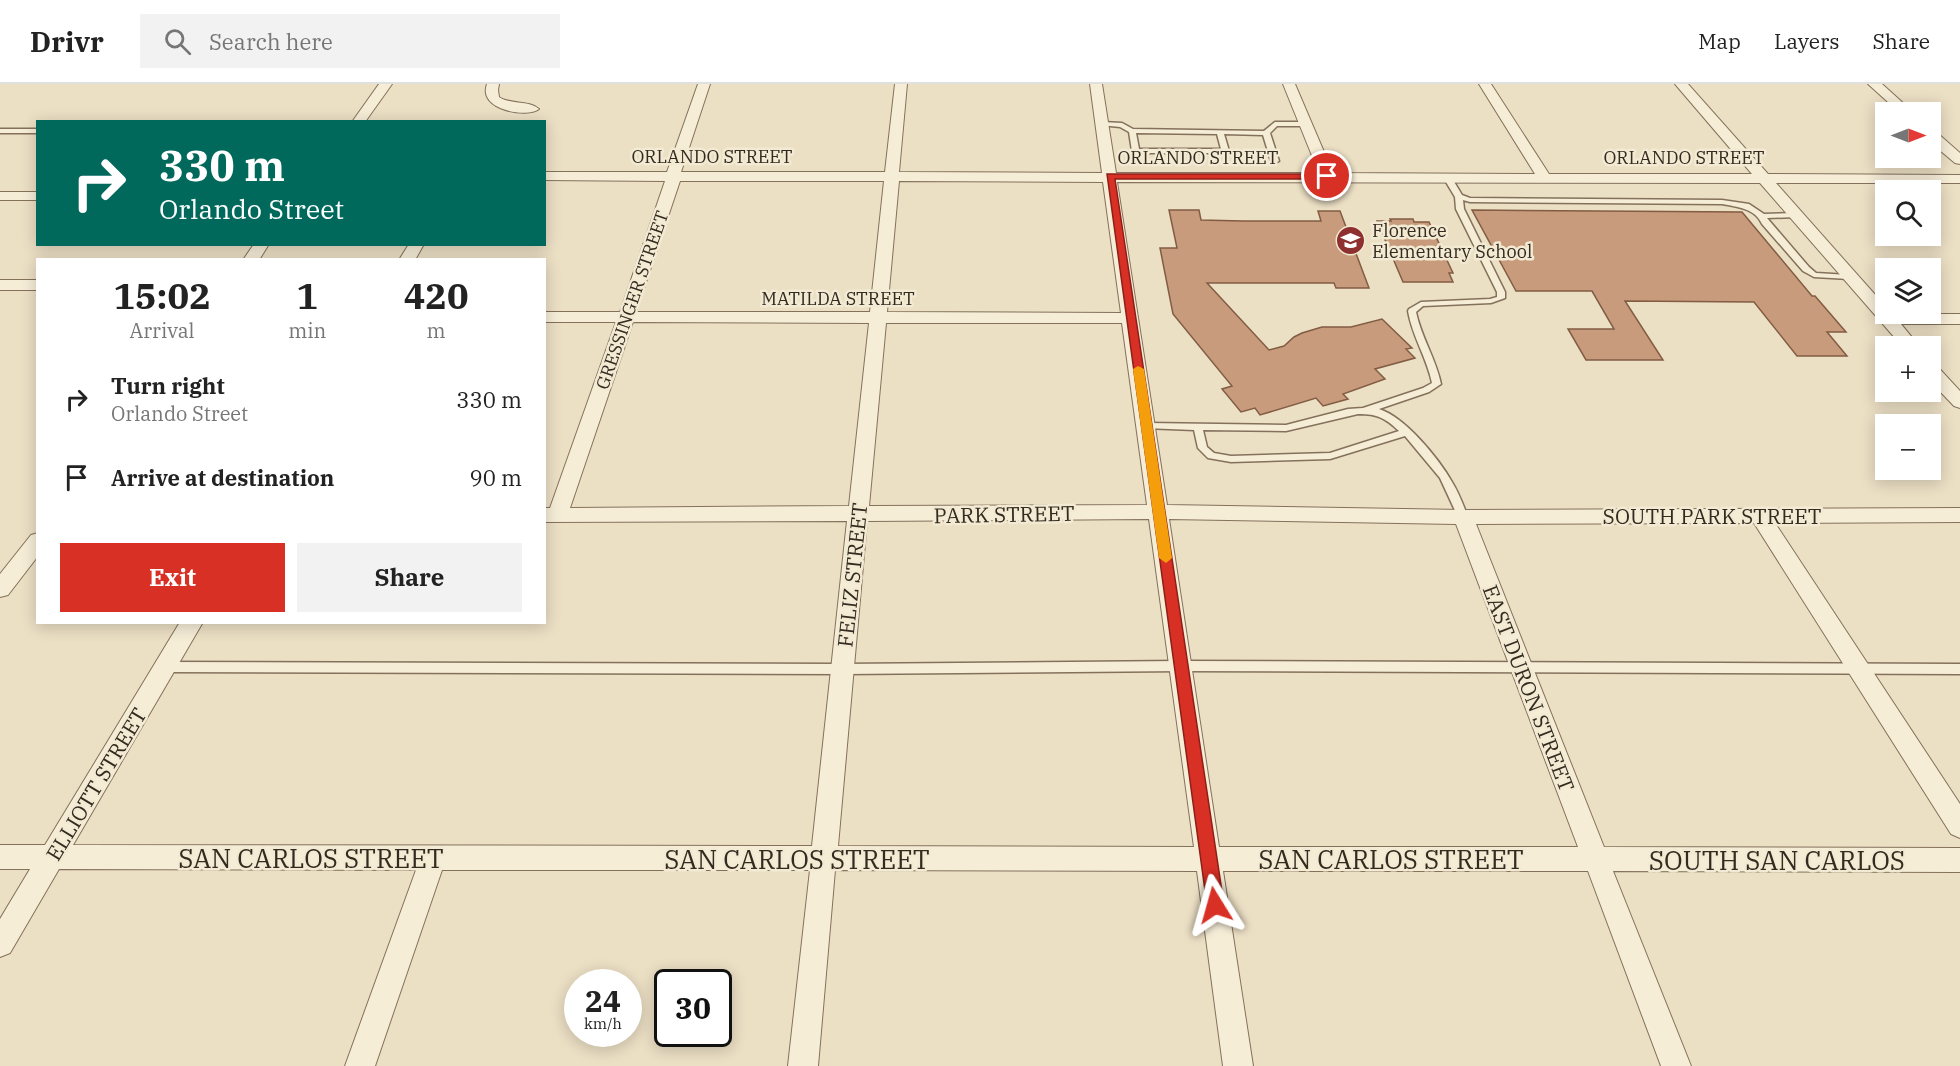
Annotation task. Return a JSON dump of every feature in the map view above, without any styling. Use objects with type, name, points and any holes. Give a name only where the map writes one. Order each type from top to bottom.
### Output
[{"type":"street","points":[[359,120],[386,84]]},
{"type":"street","points":[[492,84],[493,99],[502,105],[532,109]]},
{"type":"street","name":"GRESSINGER STREET","points":[[551,516],[626,317],[671,189],[673,176],[704,84]]},
{"type":"street","name":"FELIZ STREET","points":[[803,1066],[901,84]]},
{"type":"street","points":[[1096,84],[1238,1066]]},
{"type":"street","points":[[1289,84],[1327,176]]},
{"type":"street","points":[[1485,84],[1544,177]]},
{"type":"street","points":[[1680,84],[1875,306]]},
{"type":"street","points":[[1874,84],[1895,102]]},
{"type":"street","points":[[1941,144],[1960,160]]},
{"type":"street","name":"ORLANDO STREET","points":[[546,176],[1960,178]]},
{"type":"street","points":[[0,196],[36,196]]},
{"type":"street","points":[[0,285],[36,285]]},
{"type":"street","name":"MATILDA STREET","points":[[546,317],[1131,318]]},
{"type":"street","points":[[1941,319],[1960,319]]},
{"type":"street","points":[[1891,324],[1902,336]]},
{"type":"street","points":[[1941,381],[1960,402]]},
{"type":"street","name":"PARK STREET","points":[[551,516],[1159,512],[1463,517]]},
{"type":"street","name":"SOUTH PARK STREET","points":[[1463,517],[1960,515]]},
{"type":"street","points":[[1760,516],[1960,826]]},
{"type":"street","name":"EAST DURON STREET","points":[[1463,517],[1676,1066]]},
{"type":"street","points":[[0,589],[36,543]]},
{"type":"street","name":"ELLIOTT STREET","points":[[0,944],[191,624]]},
{"type":"street","name":"SAN CARLOS STREET","points":[[0,857],[1595,859]]},
{"type":"street","points":[[360,1066],[433,859]]},
{"type":"street","name":"SOUTH SAN CARLOS","points":[[1595,859],[1960,860]]},
{"type":"lane","points":[[1102,124],[1122,125],[1132,131],[1266,133],[1275,124],[1306,124]]},
{"type":"lane","points":[[0,131],[36,131]]},
{"type":"lane","points":[[1132,131],[1136,151],[1224,151],[1220,132]]},
{"type":"lane","points":[[1266,133],[1275,161]]},
{"type":"lane","points":[[1146,426],[1305,427],[1351,412],[1366,410],[1426,390],[1437,384],[1436,372],[1413,324],[1412,311],[1421,304],[1427,303],[1485,302],[1501,298],[1501,292],[1460,209],[1459,197],[1447,177]]},
{"type":"lane","points":[[1459,197],[1470,200],[1722,202],[1746,206],[1763,216],[1794,215]]},
{"type":"lane","points":[[1763,216],[1765,222],[1806,270],[1814,275],[1826,277],[1849,277]]},
{"type":"lane","points":[[1366,410],[1382,413],[1393,420],[1436,465],[1447,482],[1463,517]]},
{"type":"lane","points":[[1198,427],[1203,448],[1211,456],[1231,459],[1330,456],[1405,433]]},
{"type":"lane","points":[[166,668],[843,669],[1181,666],[1960,669]]},
{"type":"building","points":[[1169,210],[1199,210],[1201,220],[1243,221],[1321,221],[1318,211],[1340,211],[1369,288],[1336,288],[1334,283],[1207,283],[1269,350],[1284,346],[1302,333],[1322,327],[1351,327],[1382,319],[1412,348],[1406,349],[1415,358],[1375,369],[1385,379],[1343,394],[1348,399],[1323,406],[1316,398],[1260,415],[1255,408],[1241,412],[1222,389],[1232,386],[1173,314],[1160,248],[1177,248]]},
{"type":"building","points":[[1472,210],[1742,212],[1812,296],[1815,296],[1846,332],[1827,332],[1847,356],[1797,356],[1754,302],[1625,301],[1663,360],[1586,360],[1568,329],[1614,329],[1592,291],[1516,291]]},
{"type":"building","points":[[1390,219],[1429,222],[1453,273],[1449,273],[1453,282],[1403,282],[1377,221],[1391,221]]},
{"type":"slow traffic","points":[[1138,369],[1166,558]]},
{"type":"place","name":"Florence Elementary School","points":[[1351,240]]},
{"type":"route","points":[[1215,905],[1110,176],[1327,176]]}]
